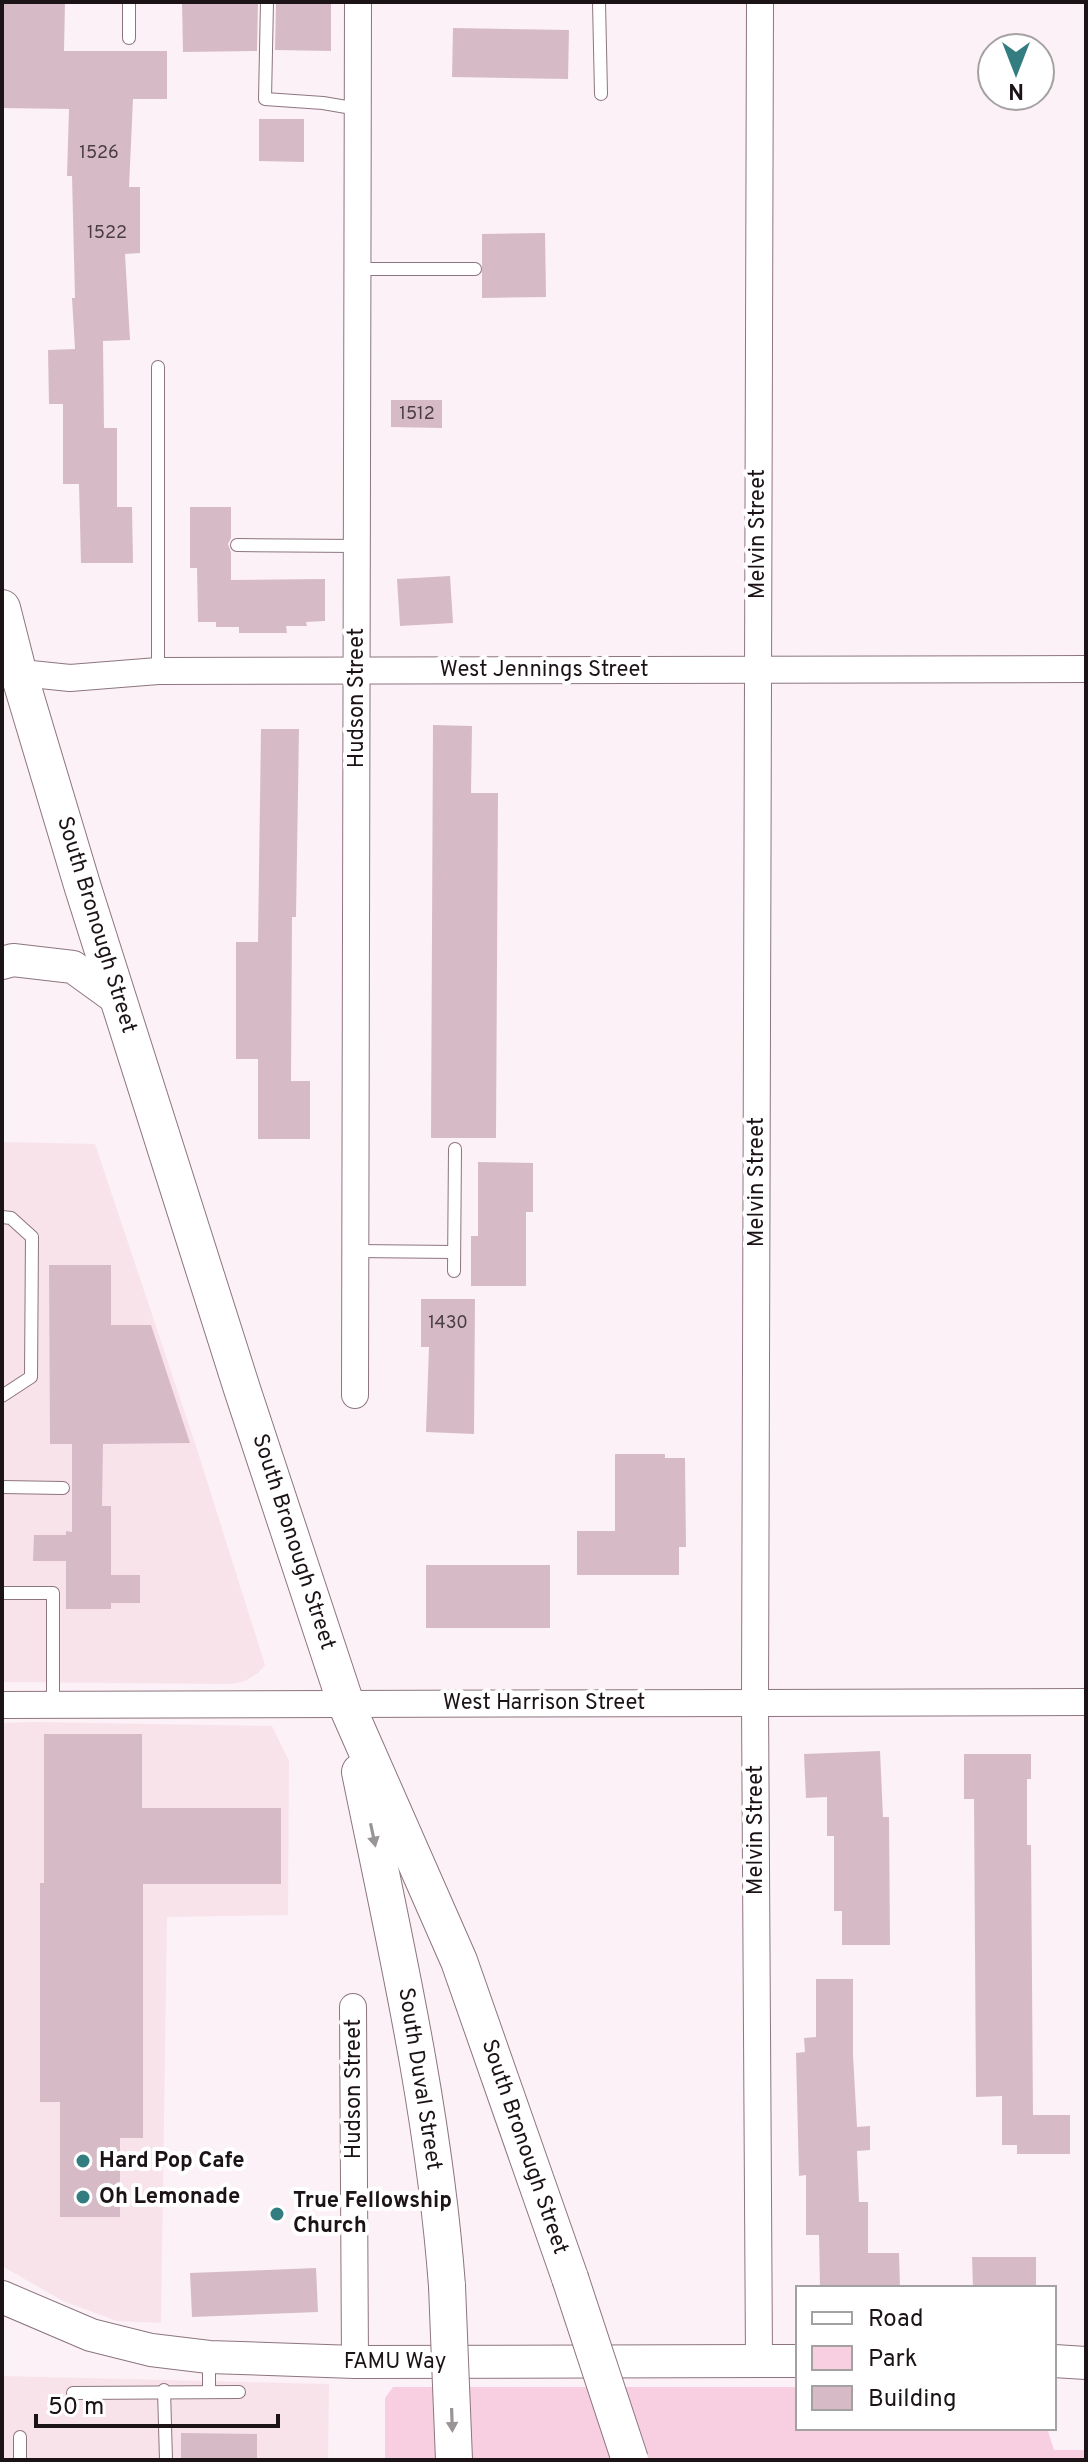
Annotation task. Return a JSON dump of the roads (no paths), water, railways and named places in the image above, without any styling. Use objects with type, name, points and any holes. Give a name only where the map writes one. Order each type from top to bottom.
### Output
[{"type":"main road","name":"South Bronough Street","points":[[2,608],[7,676],[120,1001],[346,1704],[459,1961],[630,2460]]},
{"type":"main road","name":"South Duval Street","points":[[346,1704],[416,2041],[447,2286],[454,2460]]},
{"type":"street","name":"Hudson Street","points":[[355,1395],[358,2]]},
{"type":"street","name":"Melvin Street","points":[[759,2361],[755,1703],[760,2]]},
{"type":"street","name":"West Jennings Street","points":[[7,676],[70,678],[158,671],[1086,669]]},
{"type":"street","points":[[2,963],[13,960],[73,967],[120,1001]]},
{"type":"street","name":"West Harrison Street","points":[[2,1705],[1086,1702]]},
{"type":"street","name":"Hudson Street","points":[[353,2007],[355,2362]]},
{"type":"street","name":"FAMU Way","points":[[2,2297],[91,2335],[151,2350],[209,2357],[355,2362],[796,2361]]},
{"type":"street","points":[[1056,2361],[1086,2363]]},
{"type":"lane","points":[[129,2],[129,38]]},
{"type":"lane","points":[[267,2],[265,99],[358,109]]},
{"type":"lane","points":[[599,2],[601,94]]},
{"type":"lane","points":[[358,269],[475,269]]},
{"type":"lane","points":[[158,367],[158,671]]},
{"type":"lane","points":[[237,545],[357,546]]},
{"type":"lane","points":[[454,1271],[455,1149]]},
{"type":"lane","points":[[2,1217],[11,1218],[32,1237],[31,1377],[2,1396]]},
{"type":"lane","points":[[356,1251],[454,1252]]},
{"type":"lane","points":[[2,1487],[63,1488]]},
{"type":"lane","points":[[2,1593],[53,1593],[53,1705]]},
{"type":"lane","points":[[209,2357],[209,2391]]},
{"type":"lane","points":[[164,2390],[166,2460]]},
{"type":"lane","points":[[73,2393],[164,2390],[239,2392]]},
{"type":"lane","points":[[20,2437],[20,2460]]},
{"type":"place","name":"Hard Pop Cafe","points":[[83,2161]]},
{"type":"place","name":"Oh Lemonade","points":[[83,2197]]},
{"type":"place","name":"True Fellowship Church","points":[[277,2214]]}]
